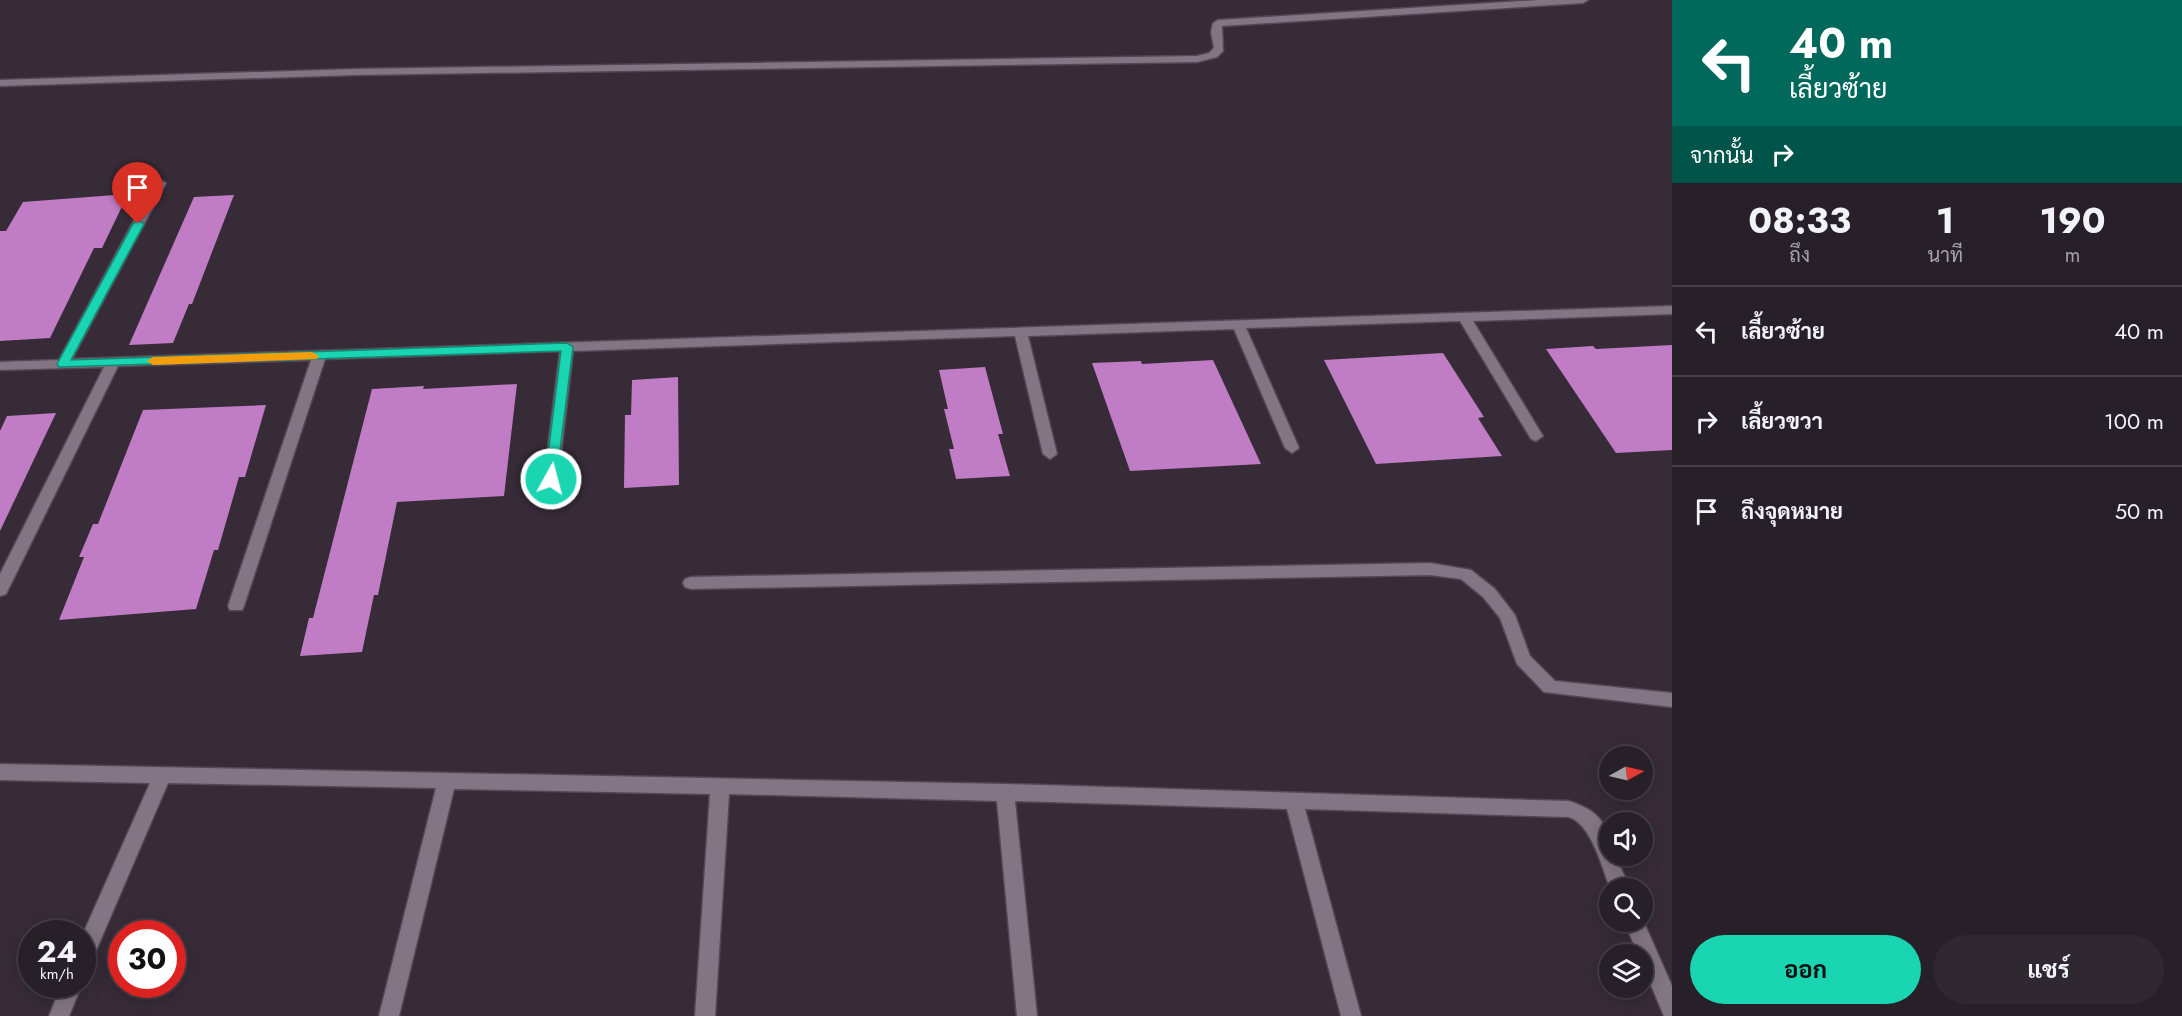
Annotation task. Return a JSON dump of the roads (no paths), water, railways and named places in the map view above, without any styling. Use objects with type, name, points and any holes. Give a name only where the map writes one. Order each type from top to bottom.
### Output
[{"type":"street","points":[[0,82],[356,72],[1197,59],[1214,55],[1219,49],[1216,32],[1218,23],[1583,0]]},
{"type":"street","points":[[63,364],[160,183]]},
{"type":"street","points":[[0,366],[1672,310]]},
{"type":"street","points":[[1464,317],[1536,436]]},
{"type":"street","points":[[1238,324],[1292,448]]},
{"type":"street","points":[[1021,332],[1050,454]]},
{"type":"street","points":[[551,479],[567,347]]},
{"type":"street","points":[[236,606],[319,356]]},
{"type":"street","points":[[0,590],[113,362]]},
{"type":"street","points":[[691,583],[1430,569],[1465,574],[1489,593],[1507,615],[1523,659],[1550,687],[1672,700]]},
{"type":"street","points":[[0,772],[1005,792],[1569,809],[1582,813],[1592,822],[1616,878]]},
{"type":"street","points":[[96,928],[162,775]]},
{"type":"street","points":[[389,1016],[447,780]]},
{"type":"street","points":[[705,1016],[720,786]]},
{"type":"street","points":[[1005,792],[1027,1016]]},
{"type":"street","points":[[1294,801],[1351,1016]]},
{"type":"street","points":[[1639,932],[1672,1010]]},
{"type":"street","points":[[59,1016],[66,998]]}]
